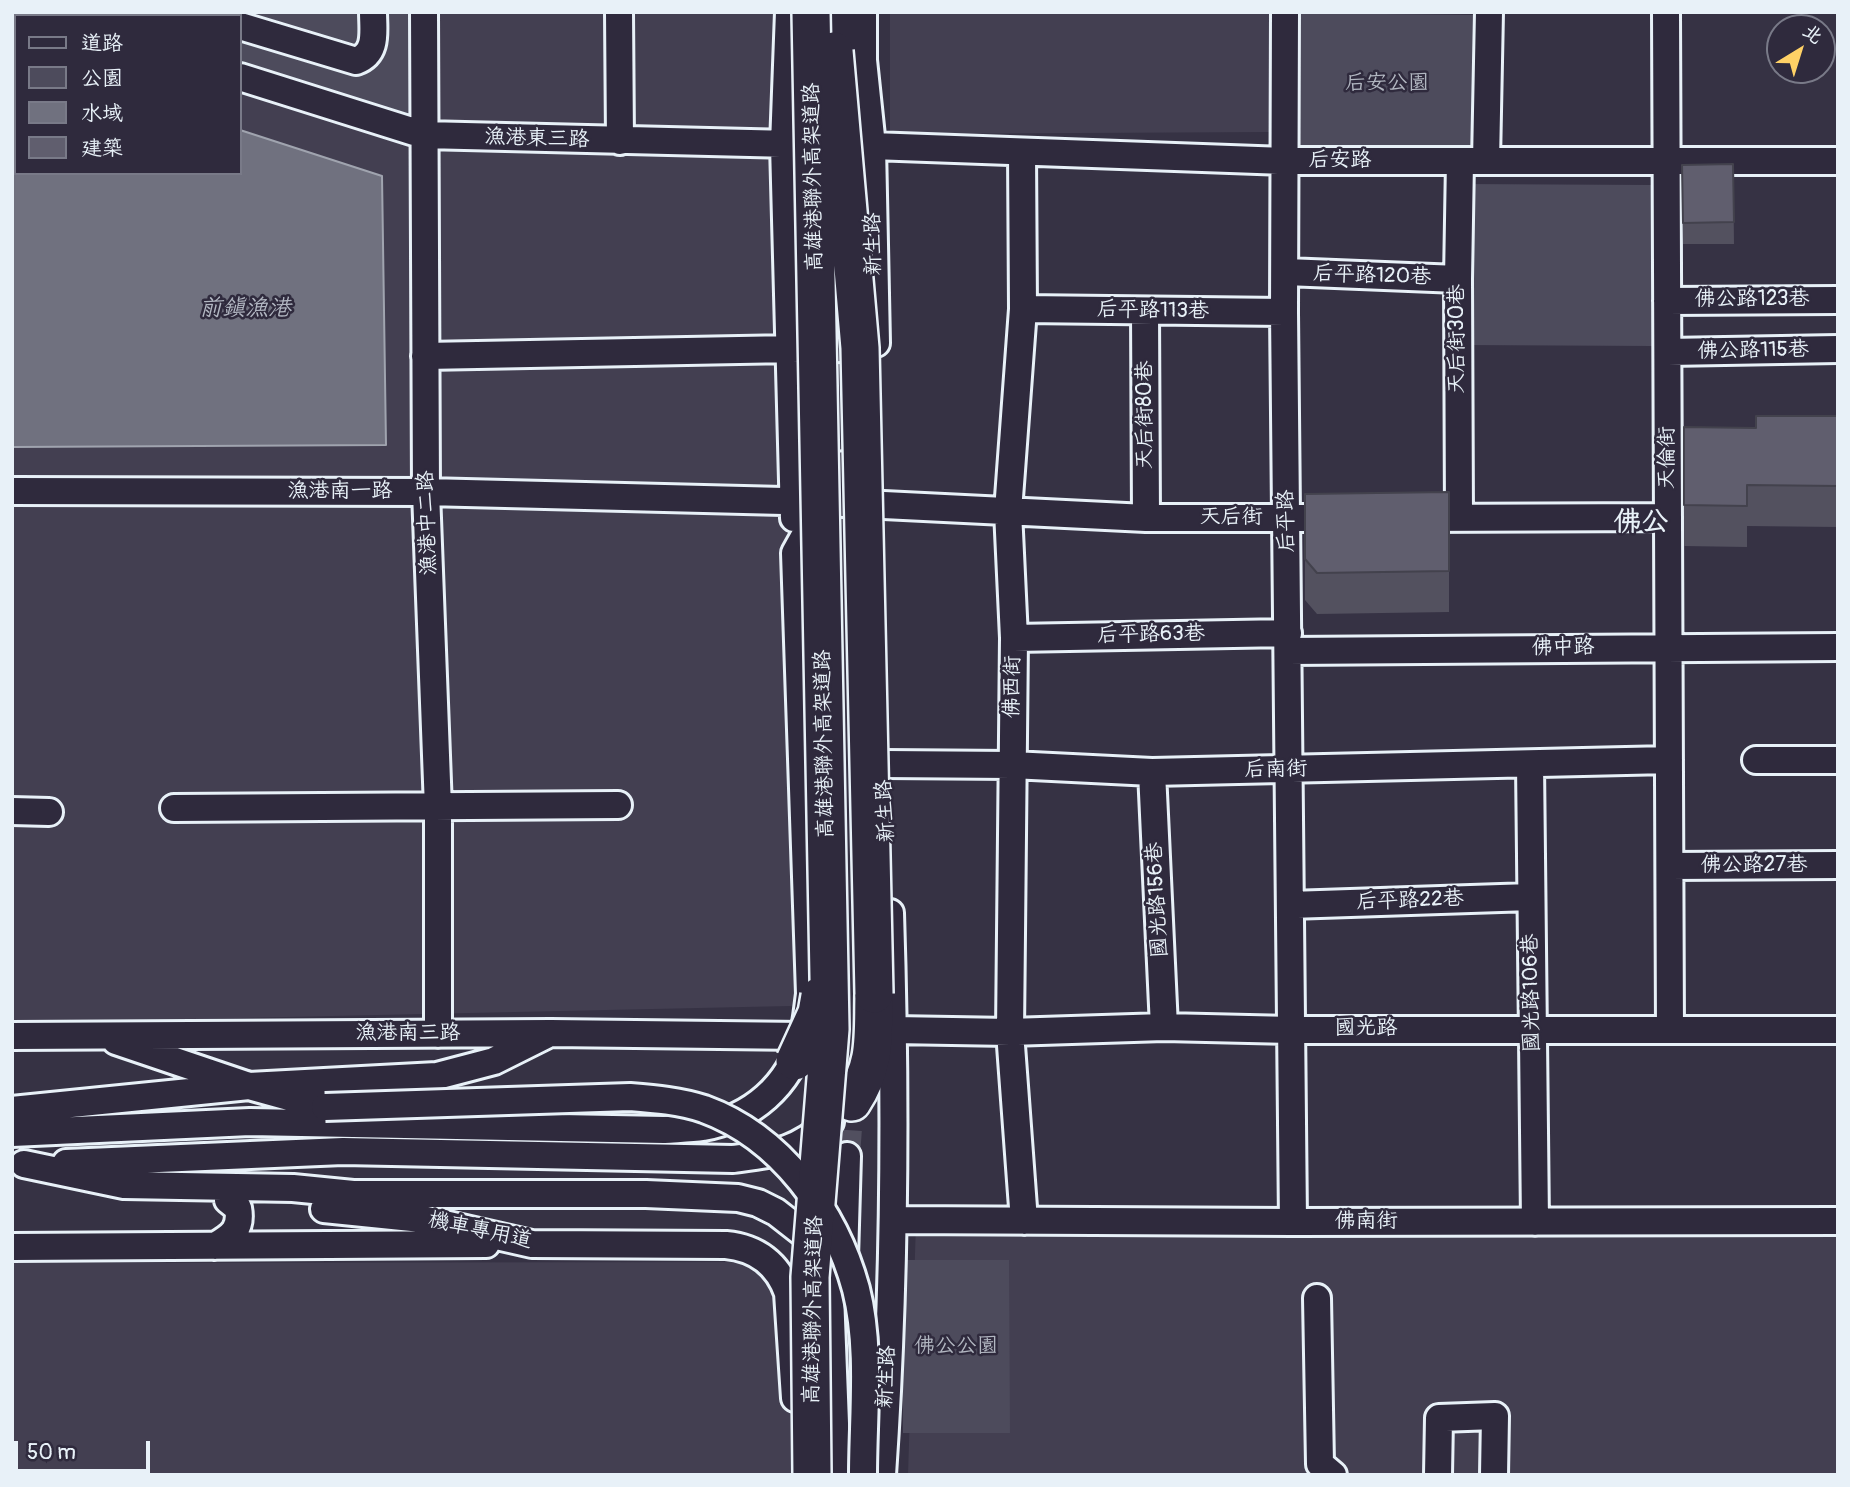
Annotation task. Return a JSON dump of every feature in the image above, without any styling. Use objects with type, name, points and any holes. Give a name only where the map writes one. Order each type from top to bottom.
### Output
[{"type":"highway","points":[[799,1048],[817,1013],[820,995],[798,143],[805,12]]},
{"type":"highway","name":"高雄港聯外高架道路","points":[[811,12],[830,1029],[810,1277],[812,1475]]},
{"type":"highway","name":"高雄港聯外高架道路","points":[[825,12],[842,1029],[825,1278],[826,1475]]},
{"type":"highway","points":[[831,12],[860,348],[866,1008],[871,1064],[867,1077],[852,1102]]},
{"type":"street","points":[[263,12],[265,25],[277,37]]},
{"type":"street","points":[[242,27],[344,60],[356,61],[369,54],[372,47],[373,12]]},
{"type":"street","name":"漁港中二路","points":[[424,12],[426,492],[438,808],[438,1034]]},
{"type":"street","points":[[619,12],[620,141]]},
{"type":"street","points":[[12,1133],[250,1122],[664,1130],[704,1127],[743,1115],[764,1101],[781,1084],[799,1048],[810,994],[784,145],[789,12]]},
{"type":"street","name":"新生路","points":[[839,12],[844,465],[851,504],[866,1008]]},
{"type":"street","name":"新生路","points":[[863,12],[863,60],[872,146]]},
{"type":"street","name":"新生路","points":[[872,12],[872,146],[884,764],[894,1030],[895,1220],[883,1475]]},
{"type":"street","name":"后平路","points":[[1285,12],[1284,312],[1293,1222]]},
{"type":"street","points":[[1486,161],[1489,12]]},
{"type":"street","name":"天倫街","points":[[1666,12],[1670,1030]]},
{"type":"street","name":"漁港東三路","points":[[242,78],[424,135],[842,146]]},
{"type":"street","name":"后安路","points":[[842,146],[1285,161],[1838,161]]},
{"type":"street","name":"佛西街","points":[[1021,152],[1023,309],[1008,510],[1014,638],[1010,1032],[1024,1221]]},
{"type":"street","name":"天后街30巷","points":[[1459,517],[1460,161]]},
{"type":"street","name":"后平路120巷","points":[[1286,272],[1458,279]]},
{"type":"street","name":"佛公路123巷","points":[[1667,301],[1838,300]]},
{"type":"street","name":"后平路113巷","points":[[1023,309],[1284,312]]},
{"type":"street","name":"天后街80巷","points":[[1145,311],[1146,518]]},
{"type":"street","points":[[425,356],[844,348]]},
{"type":"street","name":"佛公路115巷","points":[[1668,352],[1838,349]]},
{"type":"street","points":[[1668,442],[1694,442]]},
{"type":"street","name":"新生路","points":[[795,553],[844,465]]},
{"type":"street","name":"漁港南一路","points":[[12,491],[426,492],[794,502]]},
{"type":"street","name":"天后街","points":[[794,502],[1146,518],[1366,518]]},
{"type":"street","points":[[1393,518],[1668,517]]},
{"type":"street","name":"后平路63巷","points":[[1014,638],[1288,642]]},
{"type":"street","name":"佛中路","points":[[1288,642],[1838,647]]},
{"type":"street","name":"后南街","points":[[884,764],[1012,765],[1152,772],[1669,760]]},
{"type":"street","points":[[1756,760],[1838,760]]},
{"type":"street","name":"國光路106巷","points":[[1530,764],[1535,1222]]},
{"type":"street","name":"國光路156巷","points":[[1152,772],[1164,1027]]},
{"type":"street","points":[[174,808],[618,806]]},
{"type":"street","points":[[12,811],[49,812]]},
{"type":"street","name":"佛公路27巷","points":[[1670,866],[1838,865]]},
{"type":"street","name":"后平路22巷","points":[[1290,905],[1531,897]]},
{"type":"street","name":"國光路","points":[[894,1030],[1010,1032],[1164,1027],[1291,1030],[1838,1030]]},
{"type":"street","points":[[16,1168],[343,1151],[733,1159],[781,1153],[812,1137],[852,1102],[883,1056],[894,1030]]},
{"type":"street","points":[[12,1110],[249,1086],[437,1076],[494,1061],[551,1033]]},
{"type":"street","name":"漁港南三路","points":[[12,1036],[551,1033],[799,1048]]},
{"type":"street","points":[[96,1034],[249,1086],[325,1107]]},
{"type":"street","points":[[250,1122],[325,1107],[630,1097],[670,1100],[704,1110],[750,1134],[770,1147],[790,1167],[813,1197],[834,1231],[856,1289],[862,1328],[864,1373],[863,1475]]},
{"type":"street","points":[[838,1475],[847,1156]]},
{"type":"street","points":[[16,1168],[124,1185],[293,1188],[353,1194],[646,1194],[738,1198],[758,1203],[793,1223],[808,1237],[821,1255],[827,1274],[838,1475]]},
{"type":"street","name":"機車專用道","points":[[16,1168],[228,1200],[422,1219],[532,1244],[726,1245],[747,1249],[765,1258],[778,1272],[788,1293],[800,1475]]},
{"type":"street","points":[[215,1246],[231,1237],[237,1230],[240,1219],[238,1208],[228,1200]]},
{"type":"street","name":"佛南街","points":[[895,1220],[1838,1221]]},
{"type":"street","points":[[12,1247],[532,1244]]},
{"type":"street","points":[[1317,1298],[1320,1464],[1333,1475]]},
{"type":"street","points":[[1438,1475],[1440,1418],[1495,1416],[1494,1475]]},
{"type":"shaded area","points":[[12,12],[817,12],[836,1005],[12,1023],[12,447],[385,445],[382,177],[242,131],[242,14],[14,14],[12,56]]},
{"type":"shaded area","points":[[890,12],[1270,12],[1272,132],[890,134]]},
{"type":"shaded area","points":[[916,1222],[1838,1227],[1838,1475],[908,1475]]},
{"type":"shaded area","points":[[794,1262],[799,1475],[12,1475],[12,1263]]},
{"type":"green space","points":[[424,12],[424,135],[242,78],[242,14],[46,14]]},
{"type":"green space","name":"后安公園","points":[[1301,13],[1473,15],[1472,155],[1300,152]]},
{"type":"green space","points":[[1462,184],[1652,185],[1653,346],[1462,345]]},
{"type":"green space","name":"佛公公園","points":[[903,1260],[1009,1260],[1010,1433],[903,1433]]},
{"type":"water","name":"前鎮漁港","points":[[12,56],[14,175],[242,175],[242,131],[382,176],[386,445],[12,447]]},
{"type":"building","points":[[1733,164],[1734,222],[1683,223],[1682,165]]},
{"type":"building","points":[[1756,416],[1838,416],[1838,486],[1747,485],[1747,506],[1684,505],[1684,427],[1756,428]]},
{"type":"building","points":[[1449,492],[1449,571],[1317,573],[1305,559],[1305,494]]},
{"type":"tunnel","points":[[847,1156],[852,1086]]},
{"type":"district","name":"佛公","points":[[1641,523]]}]
